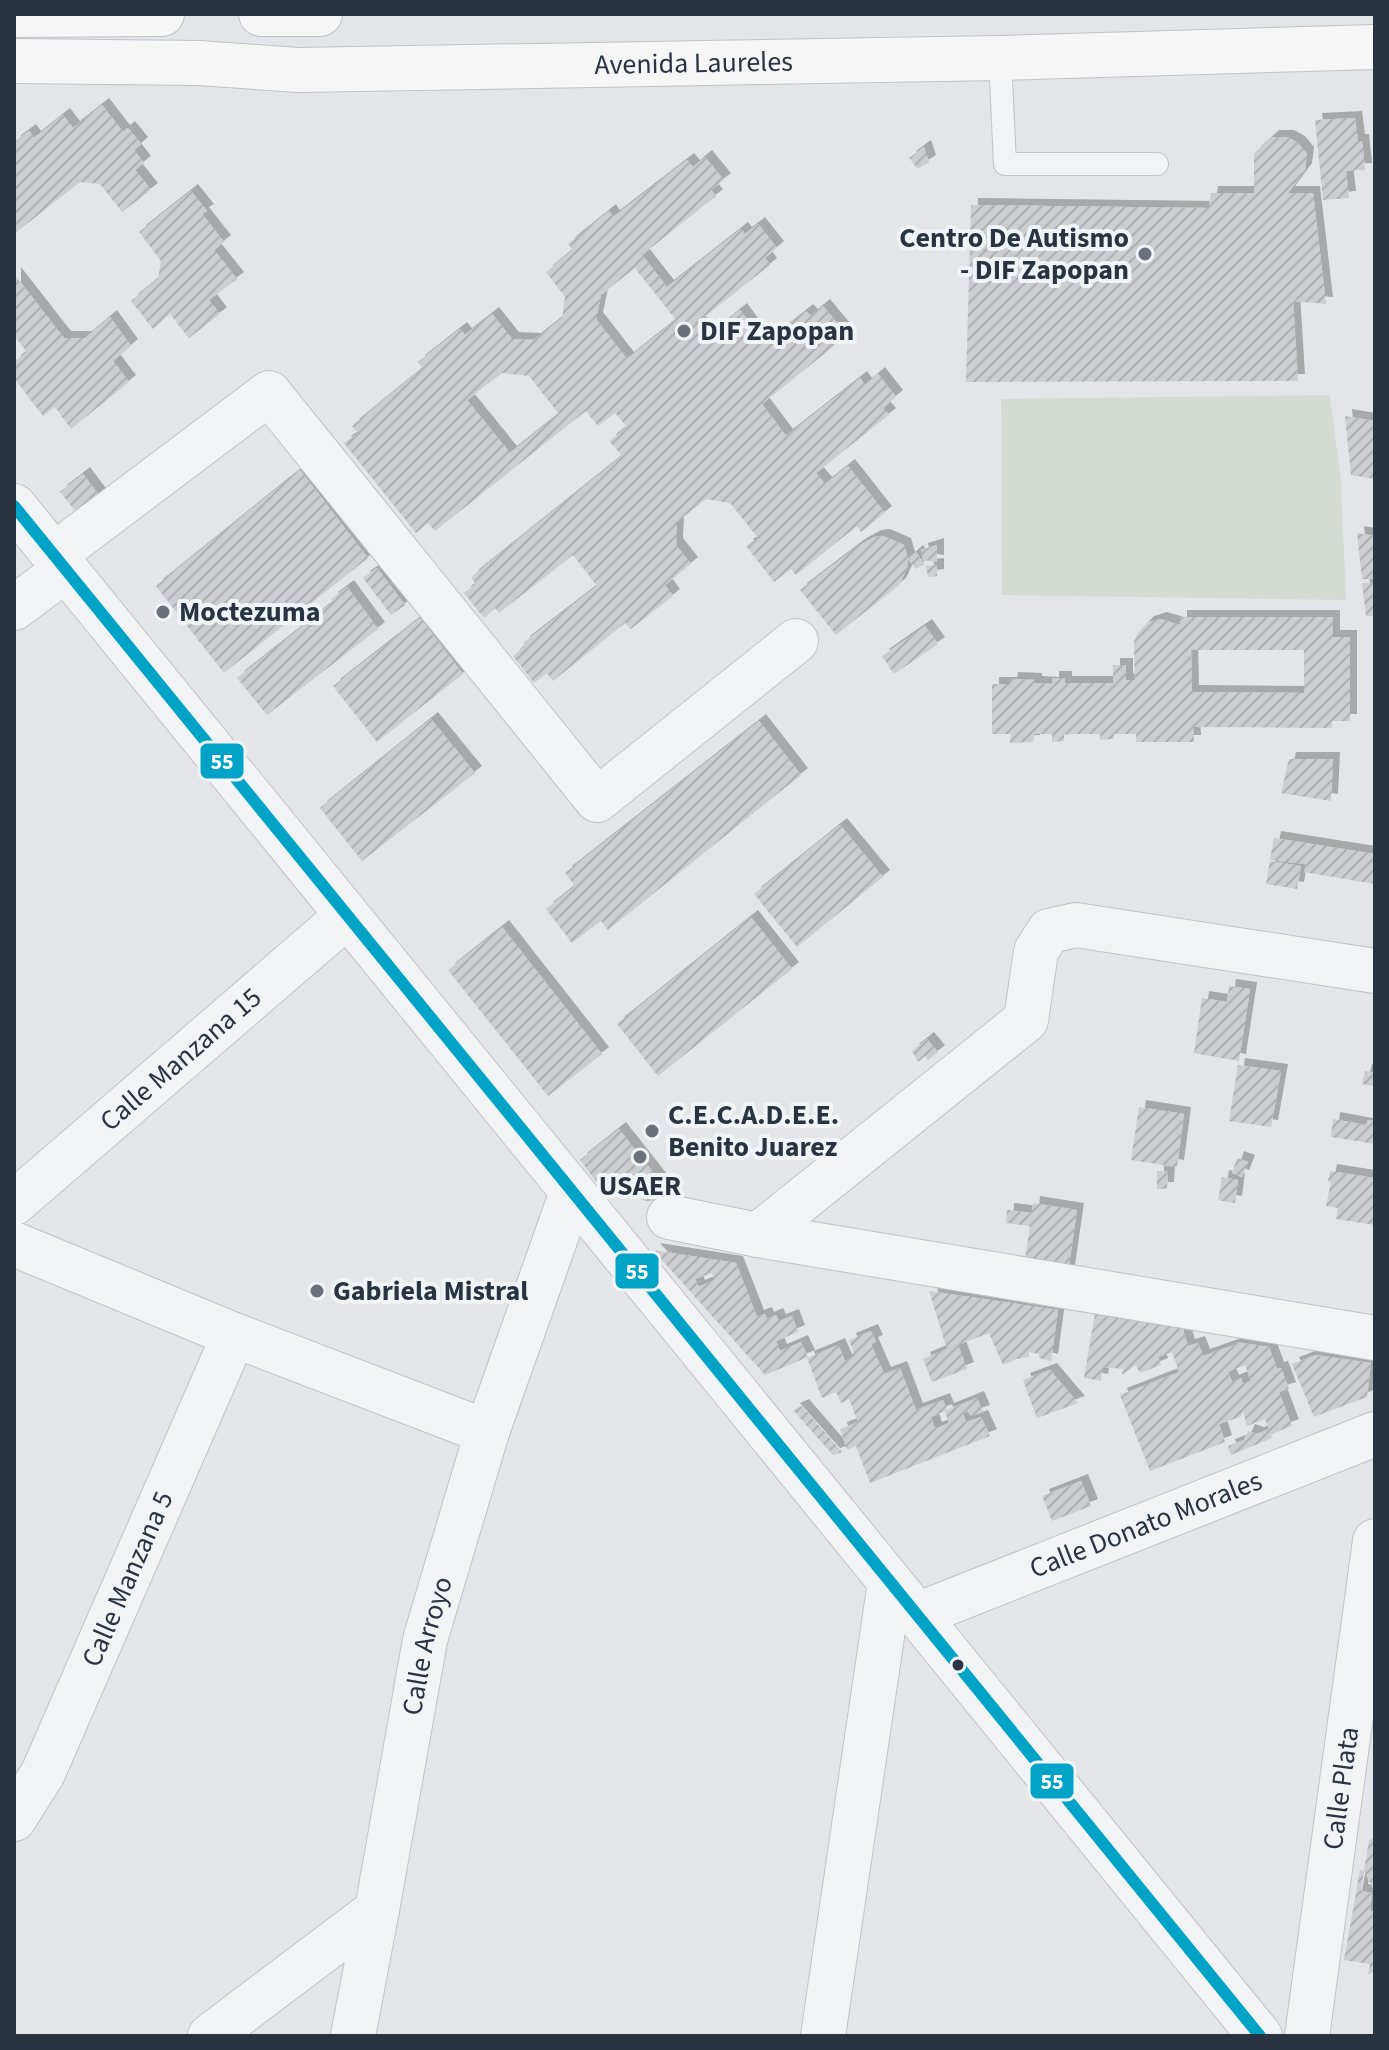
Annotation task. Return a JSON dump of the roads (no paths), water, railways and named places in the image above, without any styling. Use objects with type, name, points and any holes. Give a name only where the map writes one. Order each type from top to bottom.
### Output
[{"type":"main road","points":[[14,15],[162,14]]},
{"type":"main road","points":[[261,14],[320,14]]},
{"type":"main road","name":"Avenida Laureles","points":[[14,61],[199,63],[298,70],[1000,58],[1375,47]]},
{"type":"street","points":[[14,608],[60,562],[269,393],[597,800],[796,641]]},
{"type":"street","points":[[14,506],[1260,2036]]},
{"type":"street","name":"Calle Manzana 15","points":[[14,1203],[347,916]]},
{"type":"street","points":[[758,1235],[1026,1020],[1036,951],[1049,931],[1076,925],[1375,971]]},
{"type":"street","name":"Calle Arroyo","points":[[353,2036],[425,1640],[487,1432],[572,1192]]},
{"type":"street","points":[[669,1217],[758,1235],[1375,1338]]},
{"type":"street","points":[[14,1244],[234,1335],[487,1432]]},
{"type":"street","name":"Calle Manzana 5","points":[[14,1819],[43,1773],[234,1335]]},
{"type":"street","name":"Calle Donato Morales","points":[[904,1599],[1375,1434]]},
{"type":"street","name":"Calle Plata","points":[[1307,2036],[1374,1563]]},
{"type":"street","points":[[823,2036],[904,1599]]},
{"type":"street","points":[[210,2036],[377,1910]]},
{"type":"lane","points":[[1000,58],[1005,164],[1157,164]]},
{"type":"place","name":"Centro De Autismo - DIF Zapopan","points":[[1145,254]]},
{"type":"place","name":"DIF Zapopan","points":[[684,331]]},
{"type":"place","name":"Moctezuma","points":[[163,612]]},
{"type":"place","name":"C.E.C.A.D.E.E. Benito Juarez","points":[[652,1131]]},
{"type":"place","name":"USAER","points":[[640,1157]]},
{"type":"place","name":"Gabriela Mistral","points":[[317,1291]]}]
